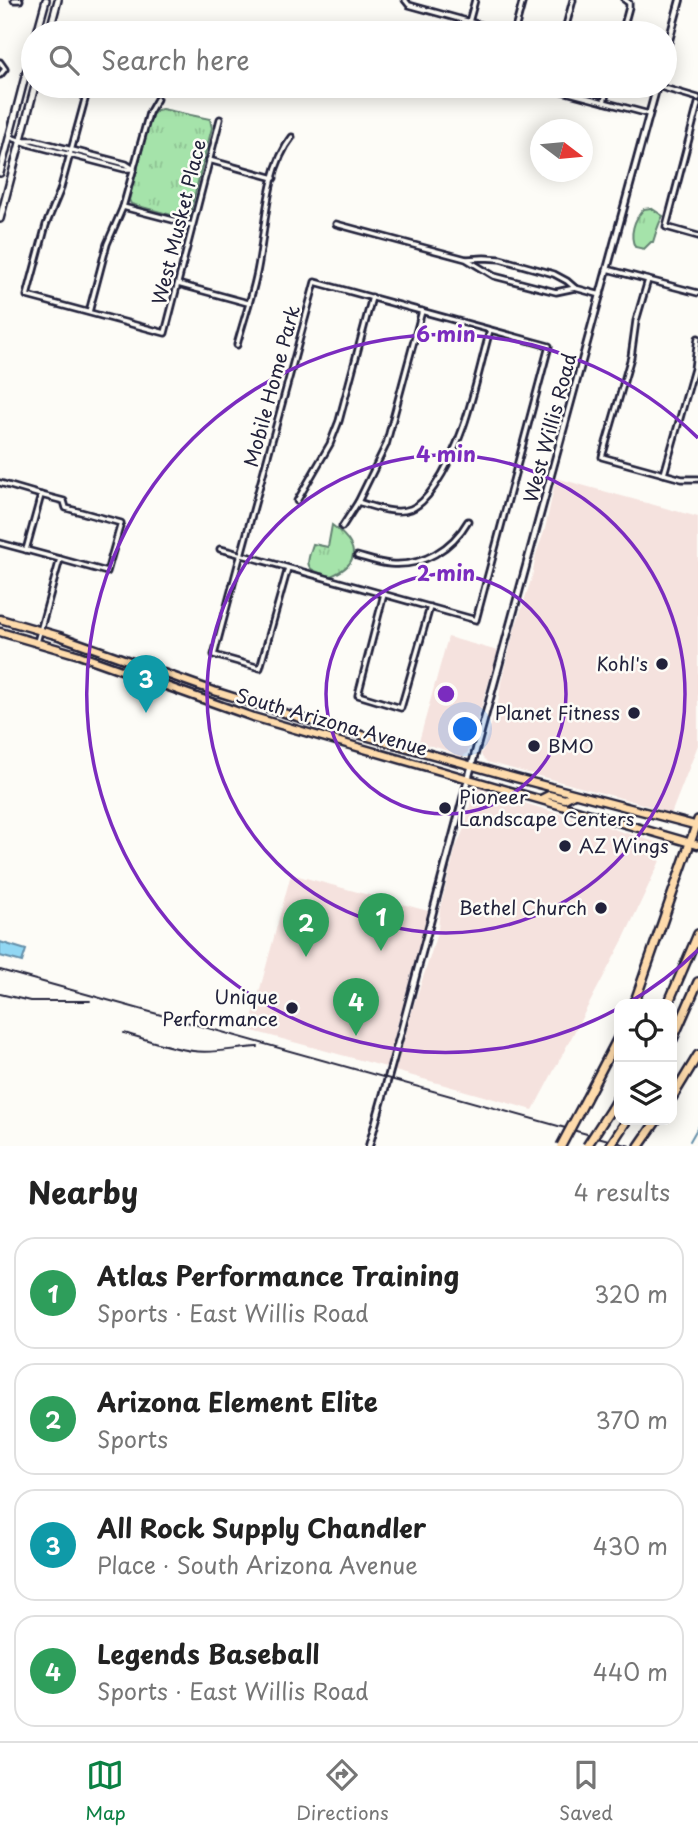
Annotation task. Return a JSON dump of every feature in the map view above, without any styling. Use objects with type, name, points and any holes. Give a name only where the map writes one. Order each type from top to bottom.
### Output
[{"type":"highway","points":[[636,999],[694,844],[697,824]]},
{"type":"highway","points":[[670,999],[698,934]]},
{"type":"highway","points":[[677,1030],[698,982]]},
{"type":"highway","points":[[561,1146],[614,1046]]},
{"type":"highway","points":[[677,1090],[698,1055]]},
{"type":"highway","points":[[587,1146],[614,1104]]},
{"type":"highway","points":[[610,1146],[623,1125]]},
{"type":"highway","points":[[639,1146],[654,1125]]},
{"type":"main road","points":[[41,21],[47,0]]},
{"type":"main road","points":[[52,21],[58,0]]},
{"type":"main road","points":[[0,173],[21,93]]},
{"type":"main road","points":[[0,219],[32,98]]},
{"type":"main road","name":"South Arizona Avenue","points":[[0,619],[238,698],[471,766],[697,824]]},
{"type":"main road","name":"South Arizona Avenue","points":[[0,632],[79,655],[243,714],[694,844]]},
{"type":"main road","points":[[540,799],[549,795],[565,799],[574,794]]},
{"type":"street","points":[[14,0],[20,0]]},
{"type":"street","points":[[469,21],[475,0]]},
{"type":"street","points":[[516,21],[523,0]]},
{"type":"street","points":[[567,21],[573,0]]},
{"type":"street","points":[[674,21],[680,0]]},
{"type":"street","points":[[405,1],[409,5],[465,21]]},
{"type":"street","points":[[625,21],[629,7],[627,1]]},
{"type":"street","points":[[0,62],[5,69],[0,75]]},
{"type":"street","points":[[677,91],[698,97]]},
{"type":"street","points":[[85,98],[27,296],[89,312],[107,244],[124,207],[149,113],[157,99]]},
{"type":"street","points":[[589,98],[649,114]]},
{"type":"street","points":[[604,102],[605,98]]},
{"type":"street","name":"West Willis Road","points":[[369,1146],[654,98]]},
{"type":"street","points":[[698,104],[666,227],[698,236]]},
{"type":"street","name":"West Musket Place","points":[[89,312],[165,333],[220,119]]},
{"type":"street","points":[[10,137],[34,140],[71,152],[126,164],[134,169]]},
{"type":"street","points":[[237,345],[256,276],[274,178],[284,148],[292,137]]},
{"type":"street","points":[[209,160],[274,178]]},
{"type":"street","points":[[124,207],[192,225]]},
{"type":"street","points":[[336,224],[466,259],[499,259],[554,274],[575,288],[601,295]]},
{"type":"street","points":[[466,259],[489,275],[540,289],[564,292],[575,288]]},
{"type":"street","points":[[607,269],[698,292]]},
{"type":"street","points":[[648,280],[636,321],[631,357],[602,457],[682,479],[698,479]]},
{"type":"street","name":"Mobile Home Park","points":[[220,549],[241,555],[288,568],[384,594],[476,620],[549,345],[315,282],[241,555],[214,655],[260,668],[288,568]]},
{"type":"street","points":[[178,284],[248,303]]},
{"type":"street","points":[[297,501],[330,444],[339,421],[372,298]]},
{"type":"street","points":[[342,527],[378,465],[386,445],[422,311]]},
{"type":"street","points":[[358,502],[402,512],[419,506],[429,494],[444,473],[468,415],[490,330]]},
{"type":"street","points":[[664,474],[694,369],[698,338]]},
{"type":"street","points":[[0,483],[64,501],[66,508],[121,523],[107,572],[0,543]]},
{"type":"street","points":[[26,550],[41,495]]},
{"type":"street","points":[[357,556],[390,564],[425,559],[439,553],[462,532],[468,521]]},
{"type":"street","points":[[37,642],[61,559]]},
{"type":"street","points":[[384,594],[358,695],[401,708],[430,607]]},
{"type":"shaded area","points":[[556,478],[698,517],[698,745],[671,814],[487,762],[482,757],[498,704],[515,628],[545,529]]},
{"type":"shaded area","points":[[448,637],[498,651],[468,752],[463,757],[432,746],[418,745]]},
{"type":"shaded area","points":[[479,787],[580,820],[596,821],[665,845],[624,938],[533,1110],[395,1071],[438,929],[440,908],[456,847],[465,826],[473,792]]},
{"type":"shaded area","points":[[291,874],[428,911],[386,1067],[249,1030]]},
{"type":"green space","points":[[162,109],[210,119],[212,128],[189,217],[186,219],[131,204],[129,200],[151,116]]},
{"type":"green space","points":[[651,208],[663,216],[653,242],[644,249],[635,247],[632,237],[635,222],[644,209]]},
{"type":"green space","points":[[332,525],[347,539],[353,552],[348,565],[331,576],[312,569],[308,563],[313,544],[328,547]]},
{"type":"water","points":[[0,942],[26,950],[22,962],[0,956]]},
{"type":"waterway","points":[[690,1141],[698,1127]]},
{"type":"railway","points":[[0,970],[630,1146]]},
{"type":"railway","points":[[0,994],[30,1001],[90,1001]]},
{"type":"railway","points":[[124,1033],[166,1046],[201,1052],[258,1047]]},
{"type":"place","name":"Kohl's","points":[[662,664]]},
{"type":"place","name":"All Rock Supply Chandler","points":[[146,713]]},
{"type":"place","name":"Planet Fitness","points":[[634,713]]},
{"type":"place","name":"BMO","points":[[534,746]]},
{"type":"place","name":"Pioneer Landscape Centers","points":[[445,808]]},
{"type":"place","name":"AZ Wings","points":[[565,846]]},
{"type":"place","name":"Bethel Church","points":[[601,908]]},
{"type":"place","name":"Atlas Performance Training","points":[[381,951]]},
{"type":"place","name":"Arizona Element Elite","points":[[306,957]]},
{"type":"place","name":"Unique Performance","points":[[292,1008]]},
{"type":"place","name":"Legends Baseball","points":[[356,1036]]}]
